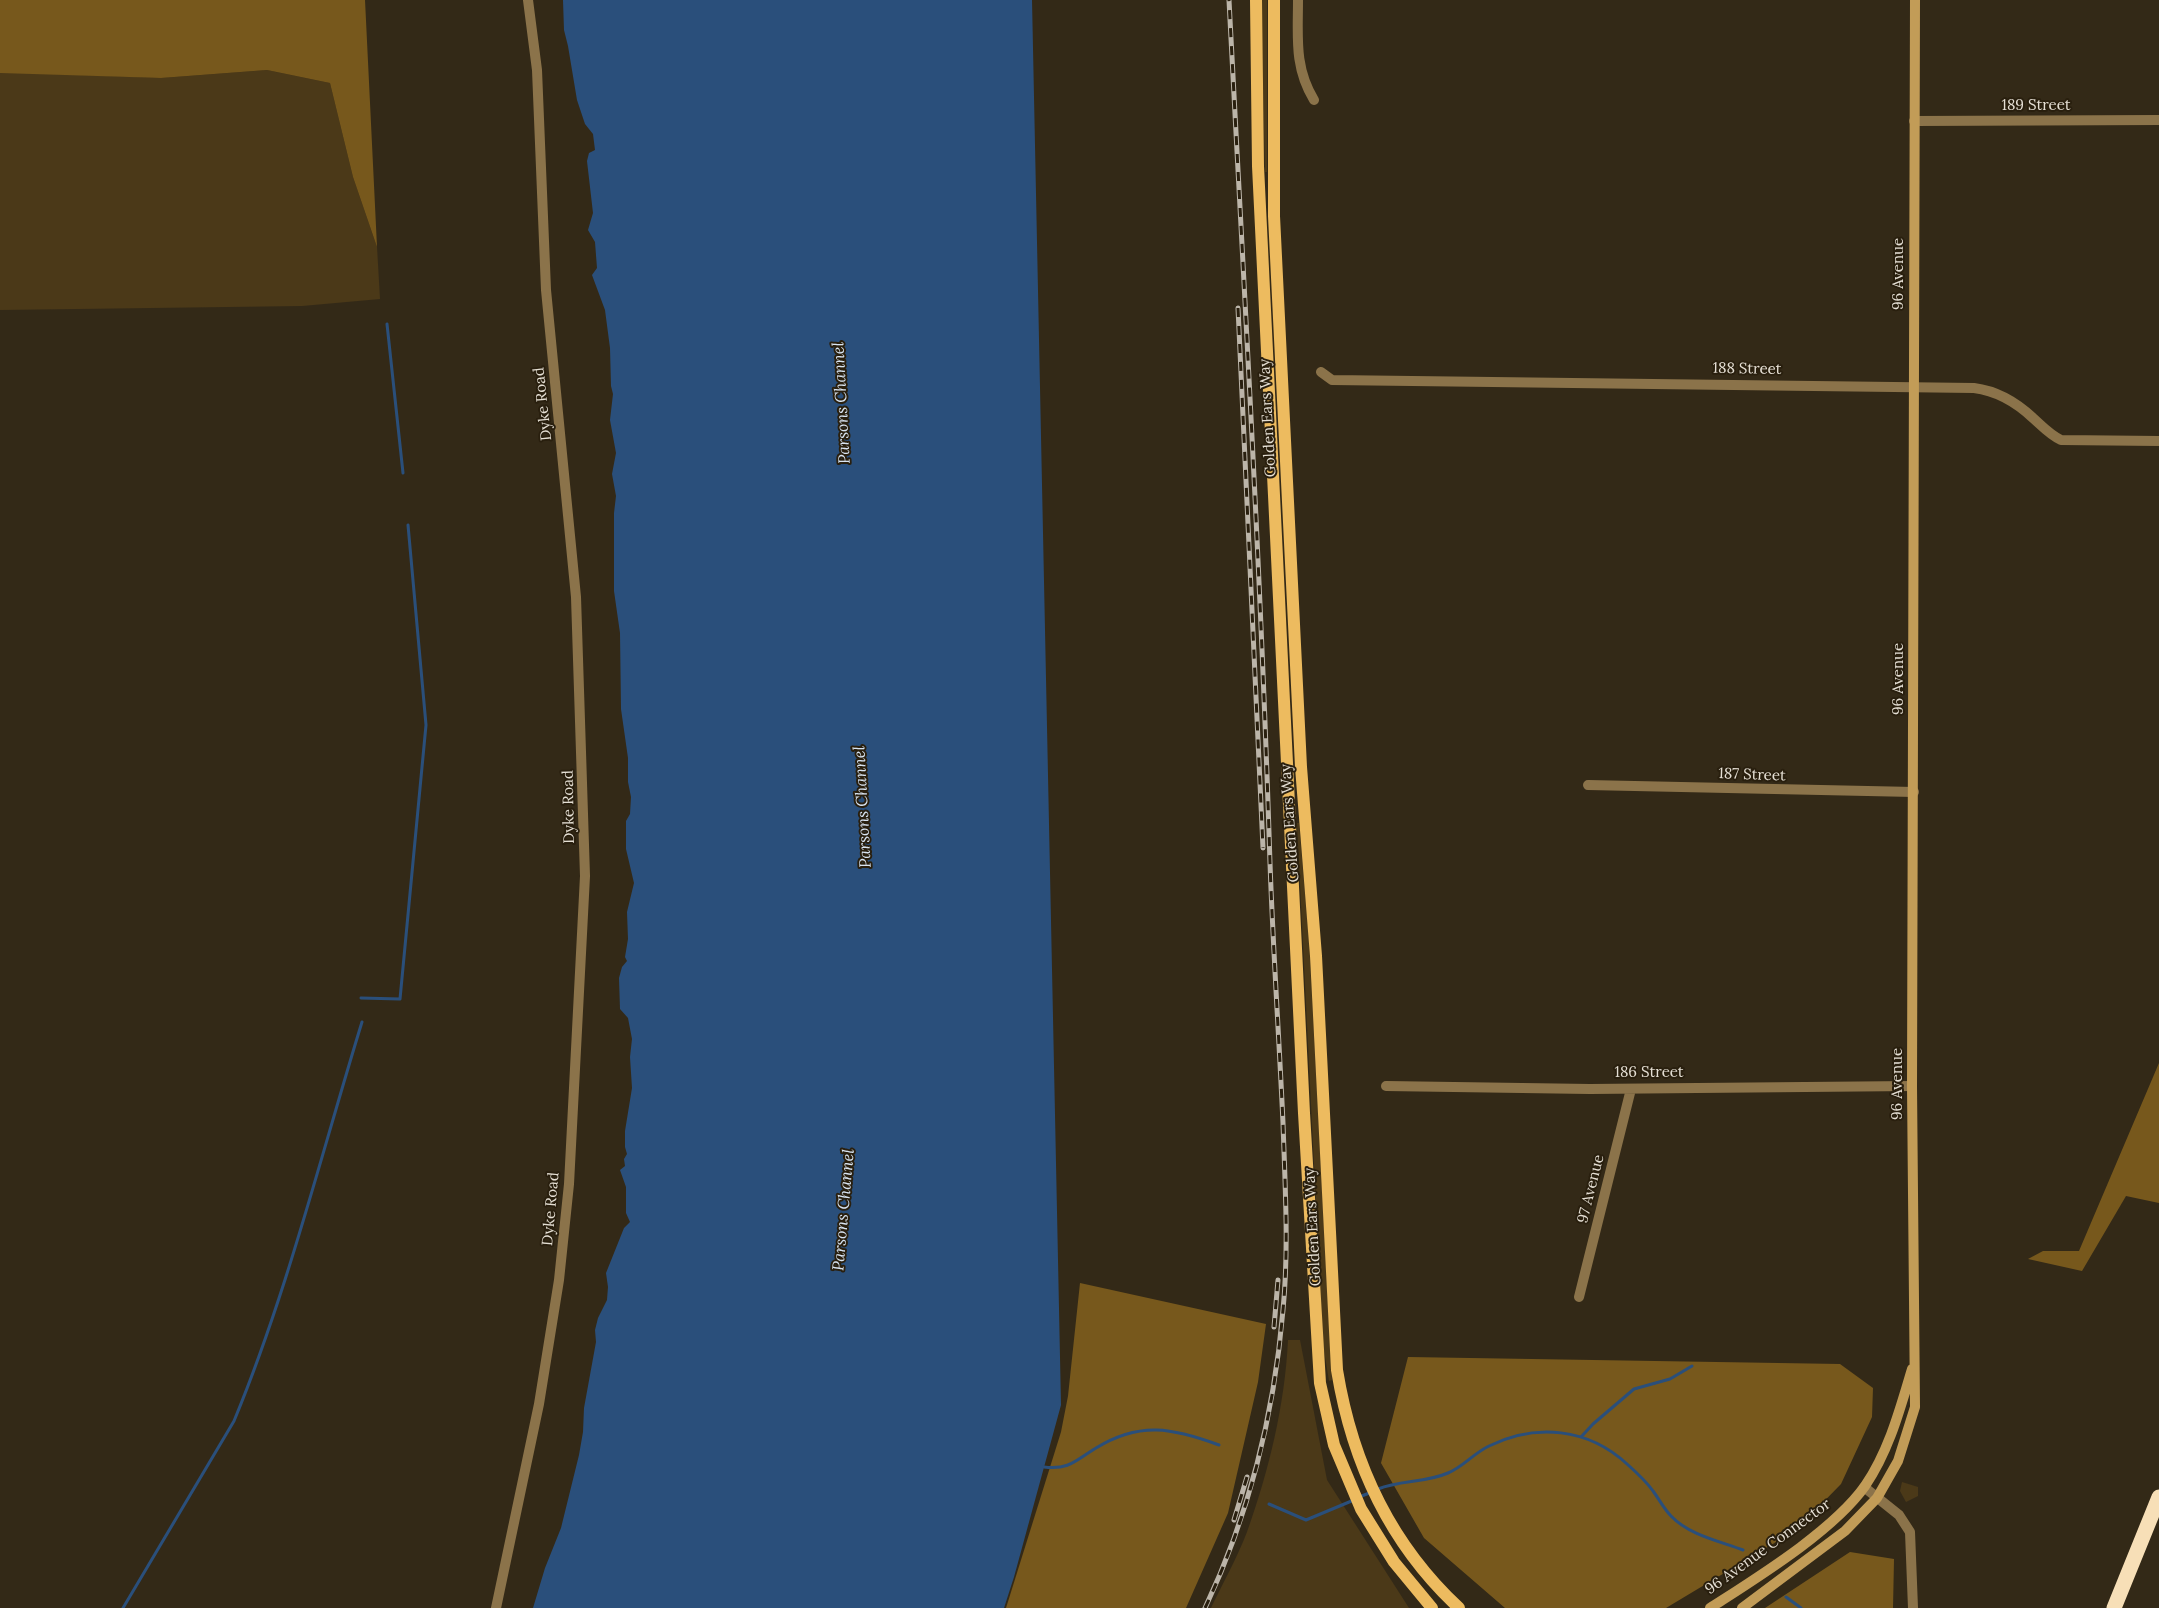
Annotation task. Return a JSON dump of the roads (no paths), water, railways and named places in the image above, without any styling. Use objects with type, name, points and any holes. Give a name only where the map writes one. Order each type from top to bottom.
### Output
[{"type":"highway","points":[[2114,1608],[2159,1497]]},
{"type":"main road","name":"Golden Ears Way","points":[[1256,0],[1259,175],[1316,1349],[1321,1391],[1334,1445],[1361,1509],[1394,1562],[1432,1608]]},
{"type":"main road","name":"Golden Ears Way","points":[[1274,0],[1274,216],[1301,767],[1316,956],[1335,1347],[1347,1419],[1359,1460],[1374,1495],[1409,1552],[1427,1576],[1459,1608]]},
{"type":"main road","name":"96 Avenue","points":[[1877,1498],[1898,1461],[1915,1407],[1912,1086],[1915,0]]},
{"type":"main road","name":"96 Avenue","points":[[1864,1487],[1892,1434],[1915,1359]]},
{"type":"main road","name":"96 Avenue Connector","points":[[1710,1608],[1750,1582],[1821,1530],[1846,1508],[1864,1487]]},
{"type":"main road","points":[[1742,1608],[1846,1531],[1877,1498]]},
{"type":"street","name":"Dyke Road","points":[[496,1608],[539,1404],[559,1280],[570,1184],[585,876],[576,597],[546,290],[537,70],[528,0]]},
{"type":"street","points":[[1298,0],[1299,63],[1304,84],[1314,100]]},
{"type":"street","name":"189 Street","points":[[1914,121],[2159,120]]},
{"type":"street","name":"188 Street","points":[[1321,372],[1332,380],[1974,388],[1996,392],[2026,412],[2049,433],[2061,440],[2159,441]]},
{"type":"street","name":"187 Street","points":[[1588,785],[1914,792]]},
{"type":"street","name":"186 Street","points":[[1386,1086],[1632,1088],[1912,1086]]},
{"type":"street","name":"97 Avenue","points":[[1579,1297],[1632,1088]]},
{"type":"street","points":[[1864,1487],[1904,1520],[1910,1532],[1913,1608]]},
{"type":"water","name":"Parsons Channel","points":[[563,0],[1032,0],[1061,1405],[1004,1608],[533,1608],[545,1568],[561,1528],[579,1455],[583,1432],[584,1408],[596,1342],[595,1330],[598,1318],[607,1300],[606,1273],[624,1228],[630,1222],[626,1213],[626,1187],[620,1170],[625,1166],[624,1159],[627,1154],[625,1131],[632,1088],[630,1057],[632,1039],[628,1018],[620,1009],[619,978],[622,967],[627,961],[625,957],[628,939],[627,912],[634,883],[626,849],[626,821],[630,814],[631,797],[621,709],[620,633],[614,591],[614,513],[616,496],[612,474],[616,453],[610,420],[613,394],[605,310],[592,275],[597,268],[595,242],[588,230],[593,213],[587,161],[589,153],[595,150],[593,134],[585,124],[577,100],[564,30]]},
{"type":"waterway","points":[[387,324],[403,473]]},
{"type":"waterway","points":[[361,998],[400,999],[426,725],[408,525]]},
{"type":"waterway","points":[[123,1608],[234,1421],[253,1373],[287,1274],[362,1022]]},
{"type":"waterway","points":[[1581,1437],[1593,1424],[1634,1389],[1670,1379],[1692,1366]]},
{"type":"waterway","points":[[1044,1467],[1053,1468],[1067,1465],[1112,1439],[1142,1431],[1171,1431],[1187,1434],[1219,1445]]},
{"type":"waterway","points":[[1378,1489],[1448,1473],[1489,1446],[1525,1434],[1543,1432],[1579,1436],[1612,1452],[1627,1464],[1650,1487],[1668,1513],[1678,1523],[1695,1533],[1743,1550]]},
{"type":"waterway","points":[[1359,1497],[1372,1492]]},
{"type":"waterway","points":[[1269,1504],[1306,1520],[1354,1500]]},
{"type":"waterway","points":[[1786,1597],[1801,1608]]},
{"type":"railway","points":[[1205,1608],[1235,1536],[1258,1463],[1279,1349],[1285,1287],[1286,1240],[1283,1123],[1271,895],[1257,539],[1229,0]]},
{"type":"railway","points":[[1238,308],[1263,848]]},
{"type":"railway","points":[[1274,1327],[1278,1280]]},
{"type":"railway","points":[[1234,1520],[1247,1477]]}]
